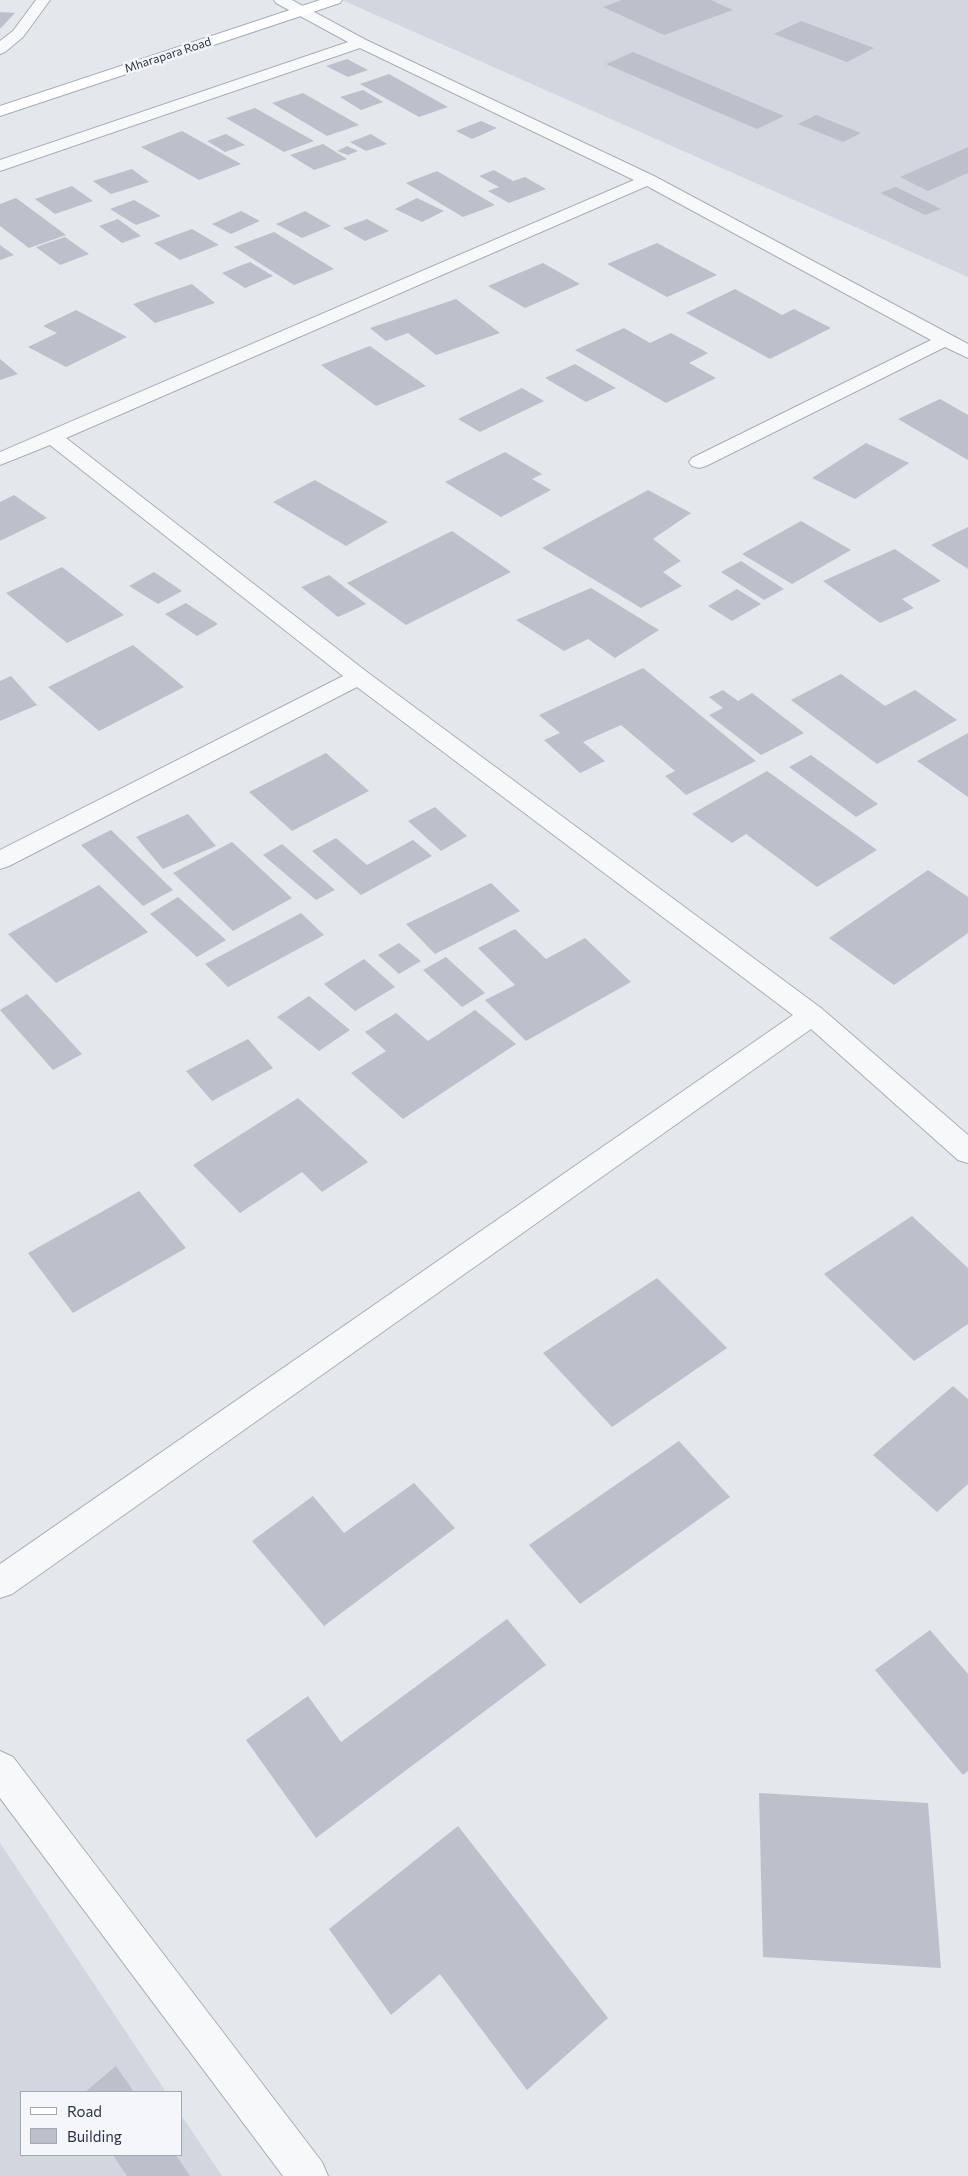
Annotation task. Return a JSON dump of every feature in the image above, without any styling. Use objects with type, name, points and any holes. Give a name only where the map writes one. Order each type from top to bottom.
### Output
[{"type":"main road","name":"Mharapara Road","points":[[0,111],[336,0]]},
{"type":"street","points":[[0,49],[18,34],[43,0]]},
{"type":"street","points":[[281,0],[300,12],[361,43],[648,180],[968,352]]},
{"type":"street","points":[[0,166],[361,43]]},
{"type":"street","points":[[0,459],[54,438],[648,180]]},
{"type":"street","points":[[699,462],[945,340]]},
{"type":"street","points":[[54,438],[360,677],[812,1015],[968,1152]]},
{"type":"street","points":[[0,860],[360,677]]},
{"type":"street","points":[[0,1583],[812,1015]]},
{"type":"street","points":[[0,1769],[308,2176]]},
{"type":"shaded area","points":[[342,0],[968,0],[968,277]]},
{"type":"shaded area","points":[[0,1843],[165,2091],[20,2091],[20,2156],[182,2156],[182,2116],[222,2176],[0,2176]]},
{"type":"building","points":[[622,0],[711,0],[733,10],[664,35],[603,7]]},
{"type":"building","points":[[0,12],[15,13],[1,28],[0,28]]},
{"type":"building","points":[[801,21],[874,48],[847,62],[774,34]]},
{"type":"building","points":[[633,52],[784,116],[757,129],[606,64]]},
{"type":"building","points":[[347,59],[368,70],[348,77],[326,66]]},
{"type":"building","points":[[389,74],[448,107],[419,117],[360,84]]},
{"type":"building","points":[[363,90],[383,102],[361,110],[340,97]]},
{"type":"building","points":[[303,93],[359,125],[327,136],[272,103]]},
{"type":"building","points":[[255,108],[314,141],[284,152],[226,118]]},
{"type":"building","points":[[816,115],[861,133],[843,142],[798,124]]},
{"type":"building","points":[[481,121],[497,128],[472,139],[456,131]]},
{"type":"building","points":[[182,131],[241,164],[199,180],[141,147]]},
{"type":"building","points":[[226,134],[245,145],[225,152],[207,141]]},
{"type":"building","points":[[371,134],[387,144],[366,151],[350,142]]},
{"type":"building","points":[[323,144],[347,159],[314,170],[290,155]]},
{"type":"building","points":[[347,146],[358,151],[348,155],[337,151]]},
{"type":"building","points":[[968,147],[968,173],[928,191],[900,177]]},
{"type":"building","points":[[132,169],[149,182],[111,194],[93,181]]},
{"type":"building","points":[[494,170],[513,181],[525,177],[546,189],[509,203],[488,191],[499,187],[479,176]]},
{"type":"building","points":[[437,171],[495,205],[463,217],[406,183]]},
{"type":"building","points":[[72,186],[93,201],[55,214],[35,199]]},
{"type":"building","points":[[896,187],[941,209],[925,215],[880,193]]},
{"type":"building","points":[[16,198],[66,235],[29,248],[0,226],[0,204]]},
{"type":"building","points":[[417,198],[444,211],[422,222],[395,209]]},
{"type":"building","points":[[134,200],[161,216],[136,225],[110,209]]},
{"type":"building","points":[[241,211],[260,221],[231,234],[212,224]]},
{"type":"building","points":[[305,211],[331,226],[302,238],[276,224]]},
{"type":"building","points":[[118,219],[141,236],[122,243],[99,226]]},
{"type":"building","points":[[367,219],[389,231],[365,241],[343,228]]},
{"type":"building","points":[[192,229],[219,245],[180,260],[154,243]]},
{"type":"building","points":[[274,232],[334,269],[294,285],[234,247]]},
{"type":"building","points":[[65,237],[89,254],[60,265],[36,247]]},
{"type":"building","points":[[657,243],[717,275],[667,297],[607,264]]},
{"type":"building","points":[[0,245],[14,255],[0,260]]},
{"type":"building","points":[[250,262],[273,276],[245,288],[222,273]]},
{"type":"building","points":[[543,263],[580,284],[525,308],[488,286]]},
{"type":"building","points":[[192,284],[215,303],[155,323],[133,304]]},
{"type":"building","points":[[735,289],[782,315],[794,309],[831,328],[770,359],[686,313]]},
{"type":"building","points":[[456,299],[500,333],[436,355],[408,333],[386,341],[370,328]]},
{"type":"building","points":[[76,310],[127,337],[66,367],[28,347],[57,333],[43,326]]},
{"type":"building","points":[[624,328],[650,343],[671,333],[708,353],[689,363],[716,378],[666,403],[575,350]]},
{"type":"building","points":[[370,346],[426,386],[376,406],[321,365]]},
{"type":"building","points":[[0,359],[18,374],[0,380]]},
{"type":"building","points":[[575,364],[616,388],[586,402],[545,378]]},
{"type":"building","points":[[522,388],[544,401],[480,432],[458,419]]},
{"type":"building","points":[[940,399],[968,415],[968,460],[898,419]]},
{"type":"building","points":[[866,443],[909,463],[855,499],[812,478]]},
{"type":"building","points":[[505,452],[542,474],[532,479],[551,490],[501,517],[445,482]]},
{"type":"building","points":[[315,480],[388,522],[346,546],[273,502]]},
{"type":"building","points":[[648,490],[691,513],[653,539],[681,561],[663,572],[682,586],[641,608],[542,548]]},
{"type":"building","points":[[14,495],[47,518],[0,541],[0,502]]},
{"type":"building","points":[[801,521],[851,550],[792,584],[742,554]]},
{"type":"building","points":[[968,527],[968,569],[931,545]]},
{"type":"building","points":[[452,531],[511,572],[406,625],[347,583]]},
{"type":"building","points":[[895,549],[941,581],[902,599],[914,608],[880,623],[823,581]]},
{"type":"building","points":[[741,561],[784,589],[764,600],[721,572]]},
{"type":"building","points":[[62,567],[124,615],[67,643],[6,593]]},
{"type":"building","points":[[154,572],[182,591],[158,604],[129,586]]},
{"type":"building","points":[[329,575],[366,604],[338,617],[301,587]]},
{"type":"building","points":[[591,588],[659,630],[615,658],[588,639],[564,651],[516,620]]},
{"type":"building","points":[[737,589],[761,604],[732,621],[708,606]]},
{"type":"building","points":[[186,603],[218,624],[197,636],[165,614]]},
{"type":"building","points":[[133,645],[184,687],[99,731],[48,687]]},
{"type":"building","points":[[643,668],[756,761],[686,795],[665,776],[675,771],[621,725],[583,742],[605,761],[580,773],[544,740],[560,733],[539,715]]},
{"type":"building","points":[[841,674],[885,706],[915,690],[957,720],[877,764],[791,700]]},
{"type":"building","points":[[11,676],[37,705],[0,721],[0,681]]},
{"type":"building","points":[[723,690],[738,701],[752,693],[804,733],[761,755],[709,715],[723,708],[709,697]]},
{"type":"building","points":[[968,733],[968,797],[917,761]]},
{"type":"building","points":[[326,753],[369,791],[292,831],[249,792]]},
{"type":"building","points":[[811,755],[878,804],[856,817],[789,767]]},
{"type":"building","points":[[767,771],[877,850],[817,887],[746,834],[732,843],[692,814]]},
{"type":"building","points":[[435,807],[467,836],[441,851],[408,821]]},
{"type":"building","points":[[188,814],[216,846],[163,869],[136,837]]},
{"type":"building","points":[[111,830],[173,890],[143,906],[81,845]]},
{"type":"building","points":[[336,838],[367,865],[413,840],[432,856],[361,895],[312,851]]},
{"type":"building","points":[[232,842],[292,898],[233,931],[173,873]]},
{"type":"building","points":[[282,844],[335,890],[316,900],[263,855]]},
{"type":"building","points":[[928,870],[968,897],[968,933],[894,985],[829,938]]},
{"type":"building","points":[[491,883],[520,911],[435,954],[406,924]]},
{"type":"building","points":[[99,885],[148,932],[56,983],[8,934]]},
{"type":"building","points":[[178,897],[226,940],[197,957],[150,914]]},
{"type":"building","points":[[301,913],[324,935],[228,987],[205,964]]},
{"type":"building","points":[[515,929],[546,959],[585,938],[631,982],[526,1041],[485,1000],[515,985],[478,948]]},
{"type":"building","points":[[399,943],[421,961],[399,974],[378,955]]},
{"type":"building","points":[[446,957],[485,993],[462,1007],[423,970]]},
{"type":"building","points":[[364,959],[395,987],[355,1011],[324,984]]},
{"type":"building","points":[[27,994],[82,1054],[53,1070],[0,1010]]},
{"type":"building","points":[[309,996],[350,1030],[319,1051],[277,1017]]},
{"type":"building","points":[[475,1010],[516,1044],[403,1119],[351,1073],[386,1051],[365,1032],[396,1013],[428,1041]]},
{"type":"building","points":[[248,1039],[273,1068],[212,1101],[186,1071]]},
{"type":"building","points":[[298,1098],[368,1162],[322,1192],[302,1172],[240,1213],[193,1165]]},
{"type":"building","points":[[139,1191],[186,1248],[73,1313],[28,1253]]},
{"type":"building","points":[[912,1216],[968,1268],[968,1324],[914,1361],[824,1274]]},
{"type":"building","points":[[657,1278],[727,1348],[612,1427],[543,1353]]},
{"type":"building","points":[[953,1386],[968,1399],[968,1484],[937,1512],[873,1455]]},
{"type":"building","points":[[679,1441],[730,1497],[580,1604],[529,1545]]},
{"type":"building","points":[[414,1483],[455,1528],[324,1626],[252,1541],[313,1496],[344,1533]]},
{"type":"building","points":[[507,1619],[546,1665],[316,1838],[246,1740],[308,1696],[341,1742]]},
{"type":"building","points":[[930,1630],[968,1674],[968,1771],[963,1775],[875,1670]]},
{"type":"building","points":[[759,1793],[928,1803],[941,1968],[763,1957]]},
{"type":"building","points":[[458,1826],[608,2018],[527,2090],[440,1974],[391,2015],[329,1929]]},
{"type":"building","points":[[116,2066],[133,2091],[86,2091]]},
{"type":"building","points":[[114,2156],[177,2156],[190,2176],[127,2176]]}]
